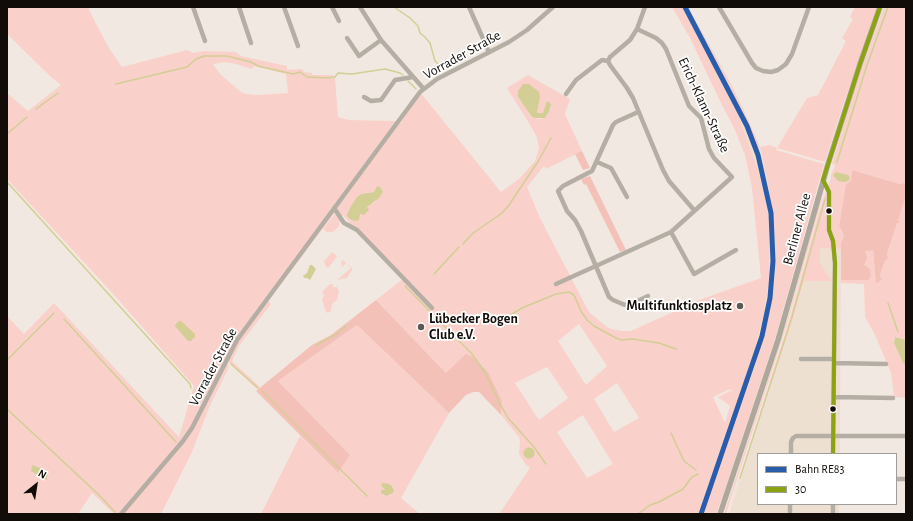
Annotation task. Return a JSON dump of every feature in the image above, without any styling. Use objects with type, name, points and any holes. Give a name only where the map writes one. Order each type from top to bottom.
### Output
[{"type":"main road","name":"Berliner Allee","points":[[720,514],[778,340],[823,180],[880,7]]},
{"type":"street","points":[[193,7],[205,41]]},
{"type":"street","points":[[239,7],[251,43]]},
{"type":"street","points":[[284,7],[298,46]]},
{"type":"street","points":[[333,7],[339,21]]},
{"type":"street","points":[[360,7],[381,40],[424,88]]},
{"type":"street","points":[[469,7],[489,52]]},
{"type":"street","name":"Vorrader Straße","points":[[122,514],[183,441],[192,428],[237,340],[424,88],[437,79],[509,42],[521,34],[553,7]]},
{"type":"street","points":[[566,94],[576,80],[602,60],[608,60],[626,45],[637,29],[645,7]]},
{"type":"street","points":[[719,7],[752,63],[756,68],[771,72],[778,70],[786,64],[792,54],[809,7]]},
{"type":"street","name":"Erich-Klann-Straße","points":[[637,29],[656,38],[666,49],[690,106],[701,118],[714,158],[732,177],[694,210]]},
{"type":"street","points":[[347,38],[359,56],[381,40]]},
{"type":"street","points":[[556,284],[671,232],[694,210],[669,181],[630,93],[608,60]]},
{"type":"street","points":[[364,97],[371,101],[381,100],[395,80],[413,77]]},
{"type":"street","points":[[638,112],[612,125],[592,171],[563,186],[558,191],[567,211],[576,222],[609,297],[625,305],[631,304],[648,296]]},
{"type":"street","points":[[597,162],[611,168],[627,197]]},
{"type":"street","points":[[823,180],[829,192],[829,223],[835,263],[833,453]]},
{"type":"street","points":[[334,208],[344,223],[357,230],[432,308]]},
{"type":"street","points":[[671,232],[694,274],[736,250]]},
{"type":"street","points":[[802,359],[886,364]]},
{"type":"street","points":[[834,397],[893,398]]},
{"type":"street","points":[[791,453],[791,442],[796,436],[906,436]]},
{"type":"shaded area","points":[[7,7],[88,7],[109,48],[122,67],[187,50],[193,53],[204,51],[236,52],[241,56],[287,66],[287,70],[302,69],[304,72],[312,73],[312,75],[332,75],[335,78],[338,117],[349,120],[394,121],[400,124],[420,92],[501,192],[519,179],[535,161],[539,148],[537,138],[532,128],[507,88],[528,75],[570,99],[565,114],[582,151],[546,169],[544,166],[527,187],[541,220],[589,312],[608,328],[621,331],[631,331],[702,299],[761,278],[752,188],[745,155],[734,128],[690,38],[672,7],[683,7],[739,117],[759,173],[770,222],[769,280],[763,318],[740,395],[698,514],[499,514],[530,468],[526,465],[519,454],[519,437],[501,415],[502,401],[446,373],[376,300],[404,278],[348,224],[349,222],[343,215],[341,217],[337,210],[268,301],[271,304],[239,346],[232,361],[260,387],[257,389],[228,362],[227,364],[229,367],[209,408],[192,452],[161,514],[112,514],[113,513],[92,493],[78,514],[7,514],[7,316],[24,334],[54,303],[179,437],[194,386],[116,297],[7,179],[7,93],[28,111],[61,85],[7,34]],"holes":[[[225,62],[252,69],[254,66],[286,74],[288,93],[257,95],[246,94],[241,92],[221,75],[213,64]],[[518,97],[540,98],[538,113],[542,113],[551,107],[547,116],[541,119],[532,117]],[[377,186],[383,192],[376,201],[370,204],[359,216],[347,214],[357,197],[361,194],[374,192]],[[579,324],[607,366],[586,385],[558,341]],[[547,367],[568,398],[539,420],[515,383]],[[617,383],[639,418],[614,432],[594,399]],[[730,389],[733,392],[730,391],[718,397],[730,406],[725,423],[713,397]],[[583,415],[613,464],[587,478],[557,432]]]},
{"type":"shaded area","points":[[683,7],[688,7],[732,91],[757,149],[760,147],[774,222],[775,252],[772,297],[764,337],[703,514],[698,514],[740,395],[763,318],[769,280],[770,222],[759,173],[739,117]]},
{"type":"shaded area","points":[[688,7],[743,108],[760,147],[757,149],[732,91]]},
{"type":"shaded area","points":[[855,7],[878,7],[843,105],[825,162],[777,148],[807,98],[818,95],[846,41],[842,38],[853,19],[850,17]]},
{"type":"shaded area","points":[[884,7],[906,7],[906,183],[900,184],[852,170],[851,181],[846,184],[839,226],[844,235],[841,243],[841,249],[820,248],[820,263],[832,281],[804,281],[789,332],[728,514],[789,321],[821,205],[835,165],[832,164],[856,83]]},
{"type":"shaded area","points":[[523,84],[529,84],[539,92],[540,98],[538,113],[543,113],[547,101],[551,104],[549,112],[545,118],[532,117],[518,97],[518,91]]},
{"type":"shaded area","points":[[770,145],[777,148],[776,150],[824,164],[775,339],[724,493],[716,514],[703,514],[755,366],[769,313],[774,283],[774,222],[760,147]]},
{"type":"shaded area","points":[[582,151],[590,168],[583,170],[575,154]]},
{"type":"shaded area","points":[[852,170],[900,184],[906,183],[906,195],[898,221],[900,221],[897,223],[887,254],[888,258],[885,261],[880,275],[882,280],[876,284],[873,250],[865,250],[867,258],[864,265],[869,268],[871,275],[869,280],[841,280],[841,243],[844,235],[839,226],[846,184],[851,181]]},
{"type":"shaded area","points":[[836,172],[848,175],[850,178],[848,181],[844,182],[838,181],[833,175]]},
{"type":"shaded area","points":[[590,176],[626,250],[620,252],[586,184],[584,185],[581,179]]},
{"type":"shaded area","points":[[377,186],[380,187],[383,192],[379,198],[367,207],[369,210],[364,215],[360,214],[359,220],[355,221],[350,219],[347,214],[357,197],[361,194],[374,192]]},
{"type":"shaded area","points":[[825,188],[788,321],[726,514],[724,514],[787,321],[817,211]]},
{"type":"shaded area","points":[[906,195],[906,340],[895,337],[894,343],[903,363],[906,364],[906,398],[894,397],[891,373],[875,335],[865,317],[864,284],[840,283],[841,280],[869,280],[864,265],[865,250],[873,250],[876,284],[882,280],[880,275],[888,257],[887,254],[897,223],[899,223],[898,221]]},
{"type":"shaded area","points":[[335,214],[340,220],[339,226],[333,232],[327,232],[323,229]]},
{"type":"shaded area","points":[[820,248],[841,249],[840,453],[757,453],[757,505],[839,505],[839,514],[729,514],[789,332],[804,281],[831,281],[820,263]]},
{"type":"shaded area","points":[[332,252],[337,256],[329,267],[326,267],[324,261]]},
{"type":"shaded area","points":[[343,260],[352,268],[352,270],[347,278],[337,280],[351,268],[346,263],[342,267],[341,262]]},
{"type":"shaded area","points":[[310,265],[316,269],[310,280],[304,278],[303,276],[307,273]]},
{"type":"shaded area","points":[[330,284],[333,284],[333,287],[337,287],[339,292],[337,300],[332,304],[331,311],[328,313],[326,312],[322,300],[324,295],[322,292]]},
{"type":"shaded area","points":[[376,300],[446,373],[466,354],[473,357],[488,372],[502,401],[501,415],[479,392],[473,392],[466,395],[449,413],[357,325],[278,381],[350,455],[338,473],[256,391],[312,345],[331,335]]},
{"type":"shaded area","points":[[179,321],[181,321],[195,334],[195,337],[191,341],[188,341],[175,326]]},
{"type":"shaded area","points":[[357,325],[449,413],[401,498],[420,514],[261,514],[300,436],[338,473],[350,455],[278,381]],"holes":[[[389,484],[394,488],[393,493],[386,496],[383,495],[381,490],[386,490],[382,486]]]},
{"type":"shaded area","points":[[895,337],[906,340],[906,364],[903,363],[894,343]]},
{"type":"shaded area","points":[[529,447],[533,449],[535,453],[533,457],[529,459],[525,457],[523,453],[525,449]]},
{"type":"shaded area","points":[[32,465],[40,468],[48,475],[46,480],[31,471]]},
{"type":"shaded area","points":[[382,483],[392,486],[394,490],[393,493],[386,496],[381,493],[381,490],[385,490],[381,485]]},
{"type":"waterway","points":[[394,7],[410,18],[418,26],[420,33],[430,43],[435,61],[445,70]]},
{"type":"waterway","points":[[837,162],[867,65],[888,7]]},
{"type":"waterway","points":[[116,84],[187,67],[196,59],[204,56],[227,56],[251,62],[258,66],[293,74],[300,72],[307,77],[327,78],[335,77],[338,73],[352,74],[385,69],[403,75]]},
{"type":"waterway","points":[[408,81],[416,89]]},
{"type":"waterway","points":[[36,109],[58,93]]},
{"type":"waterway","points":[[7,134],[27,117]]},
{"type":"waterway","points":[[463,244],[472,234],[502,213],[509,205],[539,160],[551,138]]},
{"type":"waterway","points":[[7,182],[190,384],[191,388]]},
{"type":"waterway","points":[[740,478],[792,317],[825,199]]},
{"type":"waterway","points":[[434,274],[459,247]]},
{"type":"waterway","points":[[405,286],[472,354],[486,374],[508,418],[534,447],[546,464]]},
{"type":"waterway","points":[[499,322],[522,308],[556,294],[569,292],[574,295],[587,320],[594,326],[616,338],[621,340],[633,339],[659,343],[676,349]]},
{"type":"waterway","points":[[888,303],[898,332]]},
{"type":"waterway","points":[[7,360],[54,313]]},
{"type":"waterway","points":[[64,319],[176,442]]},
{"type":"waterway","points":[[316,345],[335,335],[346,326]]},
{"type":"waterway","points":[[231,364],[258,388]]},
{"type":"waterway","points":[[262,391],[367,496]]},
{"type":"waterway","points":[[7,409],[99,495],[115,512]]},
{"type":"waterway","points":[[671,433],[684,461],[696,470]]},
{"type":"waterway","points":[[638,514],[650,505],[659,502],[683,489],[692,477],[698,474]]},
{"type":"rail line","name":"RE83","points":[[685,7],[747,126],[758,155],[771,213],[773,261],[770,298],[762,336],[701,514]]},
{"type":"transit line","name":"30","points":[[823,180],[880,7]]},
{"type":"transit line","name":"30","points":[[823,180],[829,192],[829,230],[833,241],[835,263],[833,453]]},
{"type":"place","name":"Multifunktiosplatz","points":[[740,306]]},
{"type":"place","name":"Lübecker Bogen Club e.V.","points":[[421,327]]}]
